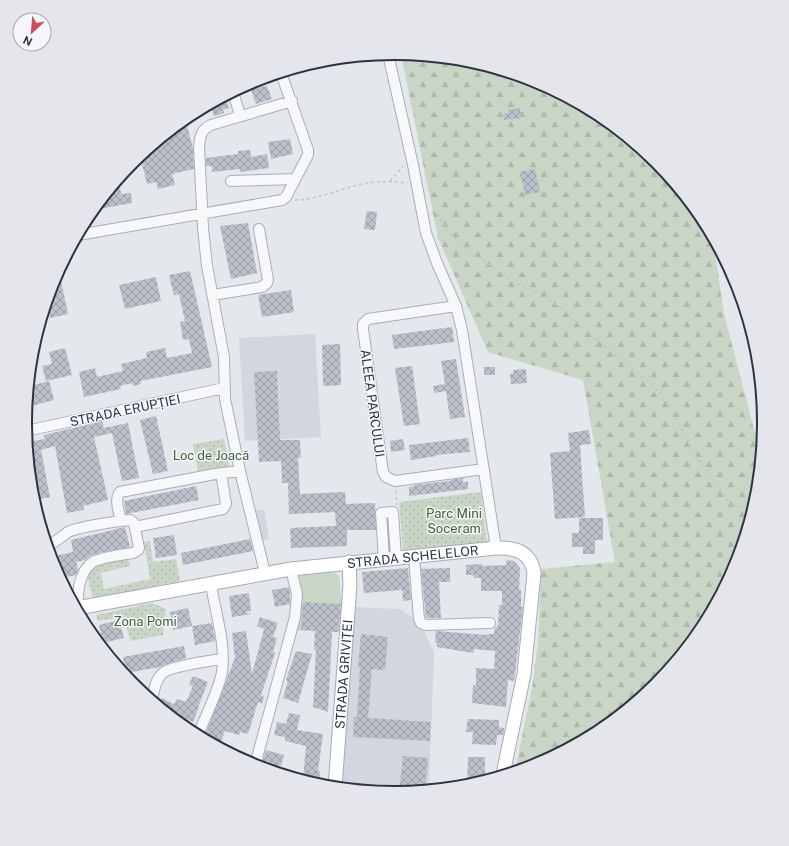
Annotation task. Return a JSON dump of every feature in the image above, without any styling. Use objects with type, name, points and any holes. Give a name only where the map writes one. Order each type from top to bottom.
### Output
[{"type":"main road","name":"STRADA SCHELELOR","points":[[84,609],[291,569],[496,548],[506,548],[521,552],[533,565],[534,573],[524,674],[503,768]]},
{"type":"main road","name":"STRADA GRIVIȚEI","points":[[335,780],[350,585],[349,562]]},
{"type":"street","points":[[389,60],[417,184],[426,233],[432,251],[456,306],[462,330],[496,548]]},
{"type":"street","points":[[86,234],[282,200],[286,197],[308,155],[308,150],[284,78]]},
{"type":"street","points":[[235,98],[240,115]]},
{"type":"street","points":[[265,573],[226,407],[224,388],[224,357],[207,266],[201,213],[199,147],[202,132],[205,128],[211,125],[240,115],[292,101]]},
{"type":"street","points":[[231,181],[295,179]]},
{"type":"street","points":[[213,295],[262,287],[267,284],[268,280],[259,229]]},
{"type":"street","name":"ALEEA PARCULUI","points":[[456,306],[368,319],[363,324],[362,329],[383,472],[386,477],[395,481],[484,469]]},
{"type":"street","name":"STRADA ERUPȚIEI","points":[[32,430],[224,388]]},
{"type":"street","points":[[121,521],[117,502],[120,492],[240,470]]},
{"type":"street","points":[[135,527],[223,509],[226,504],[221,473]]},
{"type":"street","points":[[53,544],[69,532],[121,521],[130,520],[134,523],[139,548],[138,550],[133,553],[94,562],[85,572],[79,586],[78,600]]},
{"type":"street","points":[[414,556],[419,619],[421,623],[490,623]]},
{"type":"street","points":[[257,758],[295,617],[296,594],[291,569]]},
{"type":"street","points":[[200,729],[220,681],[222,672],[221,641],[211,584]]},
{"type":"street","points":[[154,695],[158,680],[164,671],[191,664],[222,659]]},
{"type":"path","points":[[390,181],[411,157]]},
{"type":"path","points":[[282,200],[298,200],[360,184],[390,181],[417,184]]},
{"type":"path","points":[[422,211],[437,214],[450,234],[458,243],[514,283],[541,294],[558,306],[649,382],[665,399],[695,454],[732,506],[739,508],[748,505]]},
{"type":"path","points":[[396,491],[398,512]]},
{"type":"shaded area","points":[[315,334],[321,437],[245,441],[239,338]]},
{"type":"shaded area","points":[[264,509],[269,539],[259,541],[254,511]]},
{"type":"shaded area","points":[[355,607],[400,609],[420,622],[434,652],[429,784],[394,786],[342,781]]},
{"type":"green space","points":[[402,60],[465,67],[488,73],[533,88],[576,109],[615,135],[634,150],[651,167],[682,202],[715,255],[724,314],[756,438],[754,470],[750,494],[738,540],[720,583],[696,624],[682,644],[634,696],[615,711],[576,737],[533,758],[516,764],[532,688],[538,642],[541,569],[615,562],[583,380],[488,352],[438,238]]},
{"type":"green space","name":"Loc de Joacă","points":[[224,439],[229,466],[198,471],[193,444]]},
{"type":"green space","name":"Parc Mini Soceram","points":[[481,492],[487,543],[403,550],[399,502]]},
{"type":"green space","points":[[150,541],[153,562],[176,559],[180,581],[93,599],[87,575],[92,565],[128,557],[130,566],[101,573],[104,589],[150,579],[144,542]]},
{"type":"green space","points":[[333,571],[339,576],[342,604],[340,632],[296,630],[297,573]]},
{"type":"green space","name":"Zona Pomi","points":[[152,603],[166,609],[163,635],[131,641],[124,619],[118,618],[98,621],[96,615]]},
{"type":"building","points":[[263,86],[263,87],[267,86],[272,99],[256,104],[251,90]]},
{"type":"building","points":[[227,102],[229,108],[223,110],[224,113],[214,116],[212,110]]},
{"type":"building","points":[[520,108],[521,118],[504,120],[503,114],[509,113],[508,110]]},
{"type":"building","points":[[187,126],[193,148],[194,169],[172,174],[175,185],[158,189],[156,182],[147,184],[142,163],[155,150]]},
{"type":"building","points":[[290,139],[293,154],[271,159],[268,142]]},
{"type":"building","points":[[250,150],[251,157],[267,154],[269,168],[240,172],[240,169],[212,172],[212,166],[206,166],[206,158],[238,154],[238,151]]},
{"type":"building","points":[[535,169],[540,192],[525,195],[520,172]]},
{"type":"building","points":[[120,186],[121,194],[131,193],[132,203],[102,208]]},
{"type":"building","points":[[367,211],[377,212],[375,230],[364,229]]},
{"type":"building","points":[[248,223],[257,273],[231,279],[220,226]]},
{"type":"building","points":[[190,271],[212,367],[140,381],[141,384],[133,386],[132,383],[120,386],[121,389],[84,397],[79,372],[95,368],[97,377],[123,371],[121,364],[147,358],[146,352],[165,348],[167,358],[192,353],[189,339],[183,340],[180,322],[185,321],[179,294],[174,295],[169,275]]},
{"type":"building","points":[[156,277],[161,301],[125,309],[119,285]]},
{"type":"building","points":[[61,281],[68,314],[50,318],[49,313]]},
{"type":"building","points":[[291,290],[294,312],[262,317],[258,295]]},
{"type":"building","points":[[452,327],[454,342],[394,349],[392,335]]},
{"type":"building","points":[[340,344],[341,385],[323,386],[322,345]]},
{"type":"building","points":[[65,348],[72,375],[46,381],[42,366],[52,364],[49,352]]},
{"type":"building","points":[[456,359],[465,417],[450,419],[446,391],[434,393],[433,386],[445,384],[441,361]]},
{"type":"building","points":[[412,366],[420,424],[404,426],[395,368]]},
{"type":"building","points":[[484,367],[495,367],[495,375],[484,375]]},
{"type":"building","points":[[526,369],[527,383],[511,384],[510,374],[513,374],[513,370]]},
{"type":"building","points":[[277,371],[280,440],[300,440],[301,458],[298,458],[300,494],[345,492],[346,504],[375,503],[376,530],[347,530],[347,546],[291,548],[290,528],[336,526],[335,512],[289,514],[288,483],[282,483],[281,461],[259,462],[254,372]]},
{"type":"building","points":[[49,381],[54,400],[33,406],[34,385]]},
{"type":"building","points":[[156,416],[168,471],[153,474],[140,420]]},
{"type":"building","points":[[102,421],[104,428],[128,423],[139,478],[122,481],[112,433],[94,437],[108,500],[83,506],[84,510],[67,513],[55,446],[41,450],[50,497],[40,499],[35,470],[33,441],[45,439],[44,435]]},
{"type":"building","points":[[589,430],[591,444],[580,445],[585,517],[555,519],[550,453],[570,451],[568,433]]},
{"type":"building","points":[[468,438],[470,452],[436,455],[411,460],[409,445]]},
{"type":"building","points":[[403,439],[405,450],[391,452],[390,441]]},
{"type":"building","points":[[463,478],[463,482],[468,482],[468,489],[409,496],[409,487],[414,485]]},
{"type":"building","points":[[196,486],[199,500],[126,514],[124,501]]},
{"type":"building","points":[[579,518],[603,518],[603,540],[595,540],[595,554],[583,554],[583,547],[572,547],[572,533],[579,533]]},
{"type":"building","points":[[125,527],[130,547],[99,553],[90,556],[85,560],[76,562],[78,569],[76,575],[66,577],[57,556],[73,552],[71,540]]},
{"type":"building","points":[[174,535],[177,555],[156,558],[153,538]]},
{"type":"building","points":[[250,539],[253,551],[183,565],[181,553]]},
{"type":"building","points":[[506,560],[514,561],[520,568],[519,590],[521,590],[521,607],[523,607],[514,681],[508,680],[506,707],[472,703],[473,685],[476,686],[476,668],[494,669],[495,651],[474,649],[473,653],[437,647],[437,643],[435,643],[436,631],[486,635],[494,634],[495,627],[498,626],[499,605],[502,605],[502,591],[481,591],[481,578],[474,578],[473,575],[466,575],[466,565],[507,565]]},
{"type":"building","points":[[408,568],[411,600],[403,601],[402,590],[364,593],[362,572]]},
{"type":"building","points":[[450,568],[450,582],[439,582],[441,618],[426,618],[421,569]]},
{"type":"building","points":[[289,587],[290,604],[275,607],[272,590]]},
{"type":"building","points":[[249,593],[251,611],[245,612],[251,614],[232,617],[229,596]]},
{"type":"building","points":[[303,602],[341,604],[338,632],[332,632],[328,712],[313,707],[316,650],[314,650],[315,631],[301,630]]},
{"type":"building","points":[[188,608],[192,626],[173,630],[170,612]]},
{"type":"building","points":[[260,617],[278,623],[273,637],[277,638],[273,652],[275,653],[261,695],[264,697],[262,704],[258,702],[248,734],[240,732],[239,735],[225,731],[221,741],[206,733],[235,658],[232,633],[246,631],[252,674],[264,629],[257,626]]},
{"type":"building","points":[[119,620],[124,638],[106,642],[101,636],[99,625]]},
{"type":"building","points":[[212,623],[215,641],[195,645],[192,626]]},
{"type":"building","points":[[361,634],[388,637],[385,670],[372,669],[368,718],[431,722],[430,741],[353,737],[354,717],[357,717],[360,668],[358,668]]},
{"type":"building","points":[[184,646],[186,658],[160,667],[131,672],[124,665],[123,657]]},
{"type":"building","points":[[296,651],[312,654],[298,703],[283,698],[288,681],[286,680]]},
{"type":"building","points":[[193,676],[208,682],[193,722],[187,720],[160,700],[161,698],[174,704],[177,699],[186,702],[193,686],[189,685]]},
{"type":"building","points":[[289,713],[300,715],[297,730],[323,734],[318,771],[320,771],[319,778],[303,774],[306,746],[285,741],[285,737],[274,735],[277,722],[286,724]]},
{"type":"building","points":[[468,719],[499,720],[499,727],[504,728],[503,735],[497,735],[496,745],[472,744],[473,732],[466,732]]},
{"type":"building","points":[[266,750],[284,755],[281,766],[263,760]]},
{"type":"building","points":[[403,756],[428,758],[426,784],[400,786]]},
{"type":"building","points":[[468,757],[485,757],[485,774],[467,778]]}]
